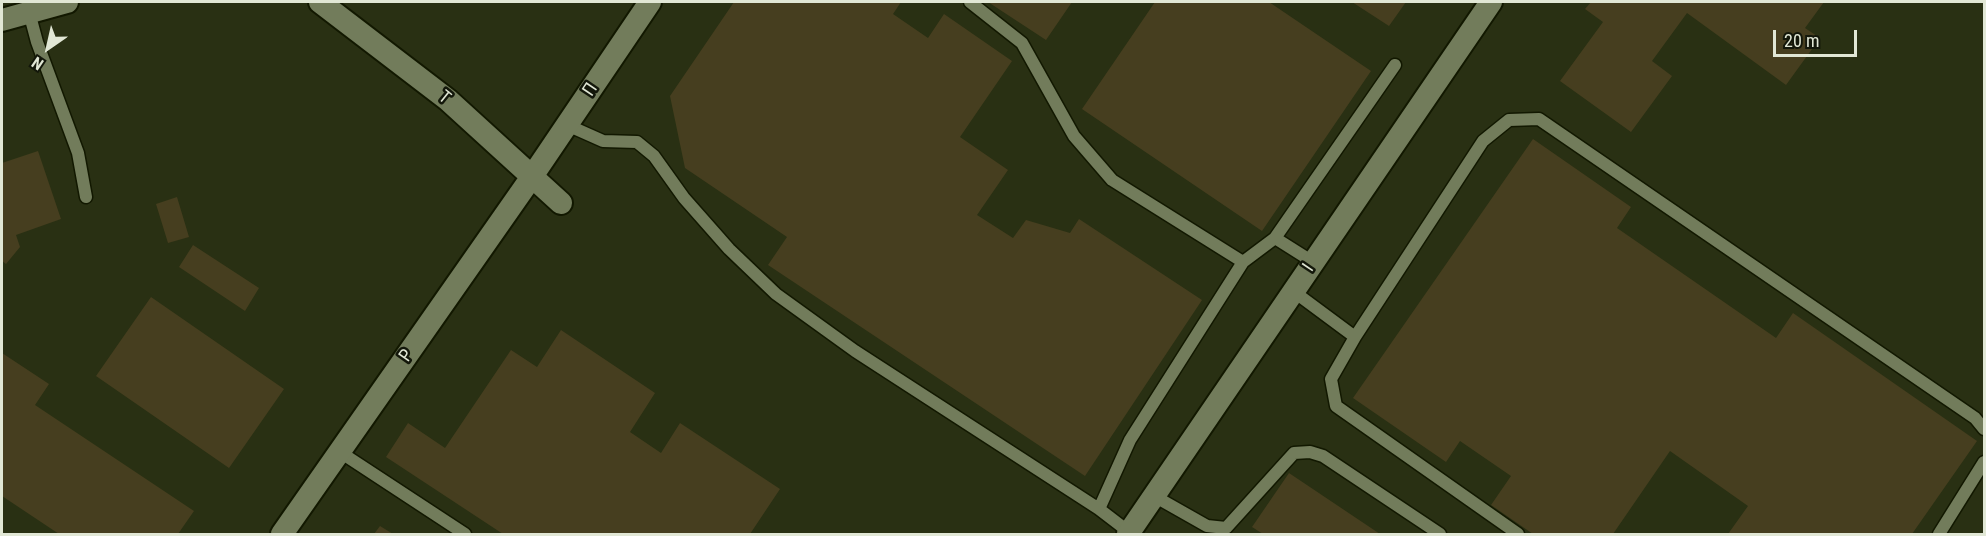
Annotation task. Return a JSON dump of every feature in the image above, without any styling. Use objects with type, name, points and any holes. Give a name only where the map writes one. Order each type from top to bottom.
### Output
[{"type":"street","points":[[2,20],[68,2]]},
{"type":"street","name":"Τ","points":[[320,2],[448,100],[561,203]]},
{"type":"street","name":"Π","points":[[531,178],[650,2]]},
{"type":"street","name":"Ι","points":[[1128,533],[1491,2]]},
{"type":"street","name":"Ρ","points":[[282,534],[531,178]]},
{"type":"lane","points":[[969,2],[1022,43],[1074,136],[1112,180],[1243,262]]},
{"type":"lane","points":[[29,12],[37,42],[78,153],[86,197]]},
{"type":"lane","points":[[1099,509],[1130,440],[1243,262],[1275,238],[1395,65]]},
{"type":"lane","points":[[1518,534],[1336,406],[1331,379],[1355,337],[1484,141],[1509,120],[1539,119],[1975,418],[1984,429]]},
{"type":"lane","points":[[567,125],[603,141],[637,142],[654,156],[684,198],[729,249],[776,294],[855,351],[1099,509],[1128,533]]},
{"type":"lane","points":[[1275,238],[1313,262]]},
{"type":"lane","points":[[1293,291],[1355,337]]},
{"type":"lane","points":[[340,452],[465,534]]},
{"type":"lane","points":[[1154,496],[1207,526],[1226,528],[1294,453],[1310,452],[1323,456],[1440,534]]},
{"type":"lane","points":[[1939,534],[1984,462]]},
{"type":"building","points":[[734,2],[901,2],[893,14],[928,38],[944,14],[1012,61],[960,137],[1008,170],[977,215],[1013,238],[1026,220],[1070,233],[1079,219],[1202,300],[1085,476],[768,265],[787,237],[685,168],[670,96]]},
{"type":"building","points":[[988,2],[1072,2],[1046,40]]},
{"type":"building","points":[[1155,2],[1269,2],[1371,71],[1262,231],[1082,109]]},
{"type":"building","points":[[1352,2],[1406,2],[1389,26]]},
{"type":"building","points":[[1591,2],[1824,2],[1805,28],[1820,38],[1786,85],[1687,13],[1652,61],[1672,76],[1631,132],[1560,81],[1603,22],[1585,9]]},
{"type":"building","points":[[1533,139],[1631,207],[1617,228],[1776,338],[1793,313],[1977,441],[1912,534],[1728,534],[1748,506],[1670,451],[1613,534],[1533,534],[1491,505],[1511,476],[1460,441],[1446,462],[1353,398]]},
{"type":"building","points":[[38,151],[61,219],[16,235],[20,247],[6,264],[2,261],[2,163]]},
{"type":"building","points":[[177,197],[189,237],[168,243],[156,204]]},
{"type":"building","points":[[193,245],[259,288],[245,311],[179,267]]},
{"type":"building","points":[[151,297],[284,389],[229,468],[96,376]]},
{"type":"building","points":[[561,330],[655,393],[630,432],[661,453],[680,423],[780,489],[750,534],[503,534],[386,457],[408,423],[445,448],[511,350],[537,367]]},
{"type":"building","points":[[2,353],[49,384],[35,405],[194,511],[178,534],[59,534],[2,496]]},
{"type":"building","points":[[1289,473],[1380,534],[1263,534],[1252,527]]},
{"type":"building","points":[[380,526],[393,534],[374,534]]}]
